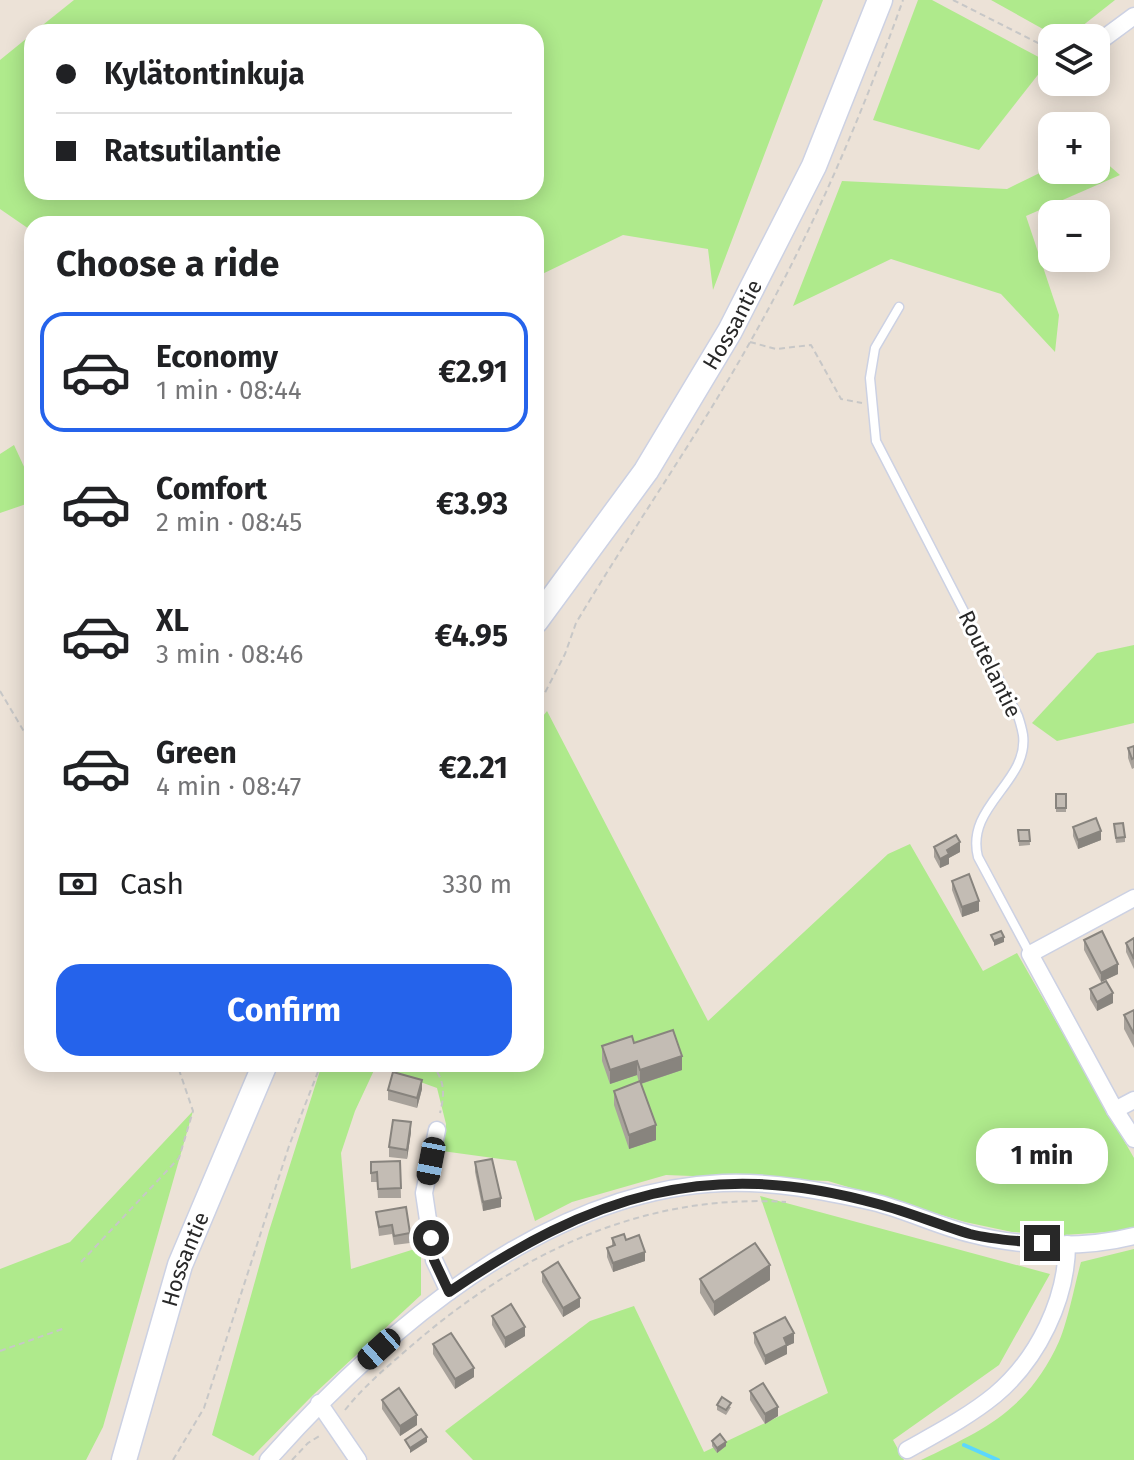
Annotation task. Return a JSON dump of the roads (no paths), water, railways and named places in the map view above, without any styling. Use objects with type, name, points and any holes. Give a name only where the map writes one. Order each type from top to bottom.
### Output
[{"type":"main road","name":"Hossantie","points":[[544,610],[646,471],[730,331],[814,166],[880,0]]},
{"type":"main road","name":"Hossantie","points":[[124,1460],[180,1265],[262,1072]]},
{"type":"street","points":[[1110,34],[1134,16]]},
{"type":"street","points":[[1030,954],[1134,898]]},
{"type":"street","name":"Routelantie","points":[[1030,954],[1134,1139]]},
{"type":"street","points":[[1115,1110],[1134,1100]]},
{"type":"street","points":[[437,1130],[424,1193],[434,1260],[449,1292]]},
{"type":"street","points":[[268,1460],[319,1403],[419,1312],[488,1266],[545,1234],[612,1204],[662,1190],[724,1183],[800,1187],[877,1203],[972,1234],[1017,1241],[1067,1244],[1134,1236]]},
{"type":"street","points":[[907,1450],[962,1419],[997,1393],[1025,1364],[1047,1327],[1060,1296],[1067,1244]]},
{"type":"street","points":[[319,1403],[358,1460]]},
{"type":"lane","name":"Routelantie","points":[[899,307],[875,348],[870,378],[876,441],[1018,716],[1024,738],[1019,760],[986,809],[976,830],[974,843],[978,857],[1030,954]]},
{"type":"waterway","points":[[964,1445],[998,1460]]}]
